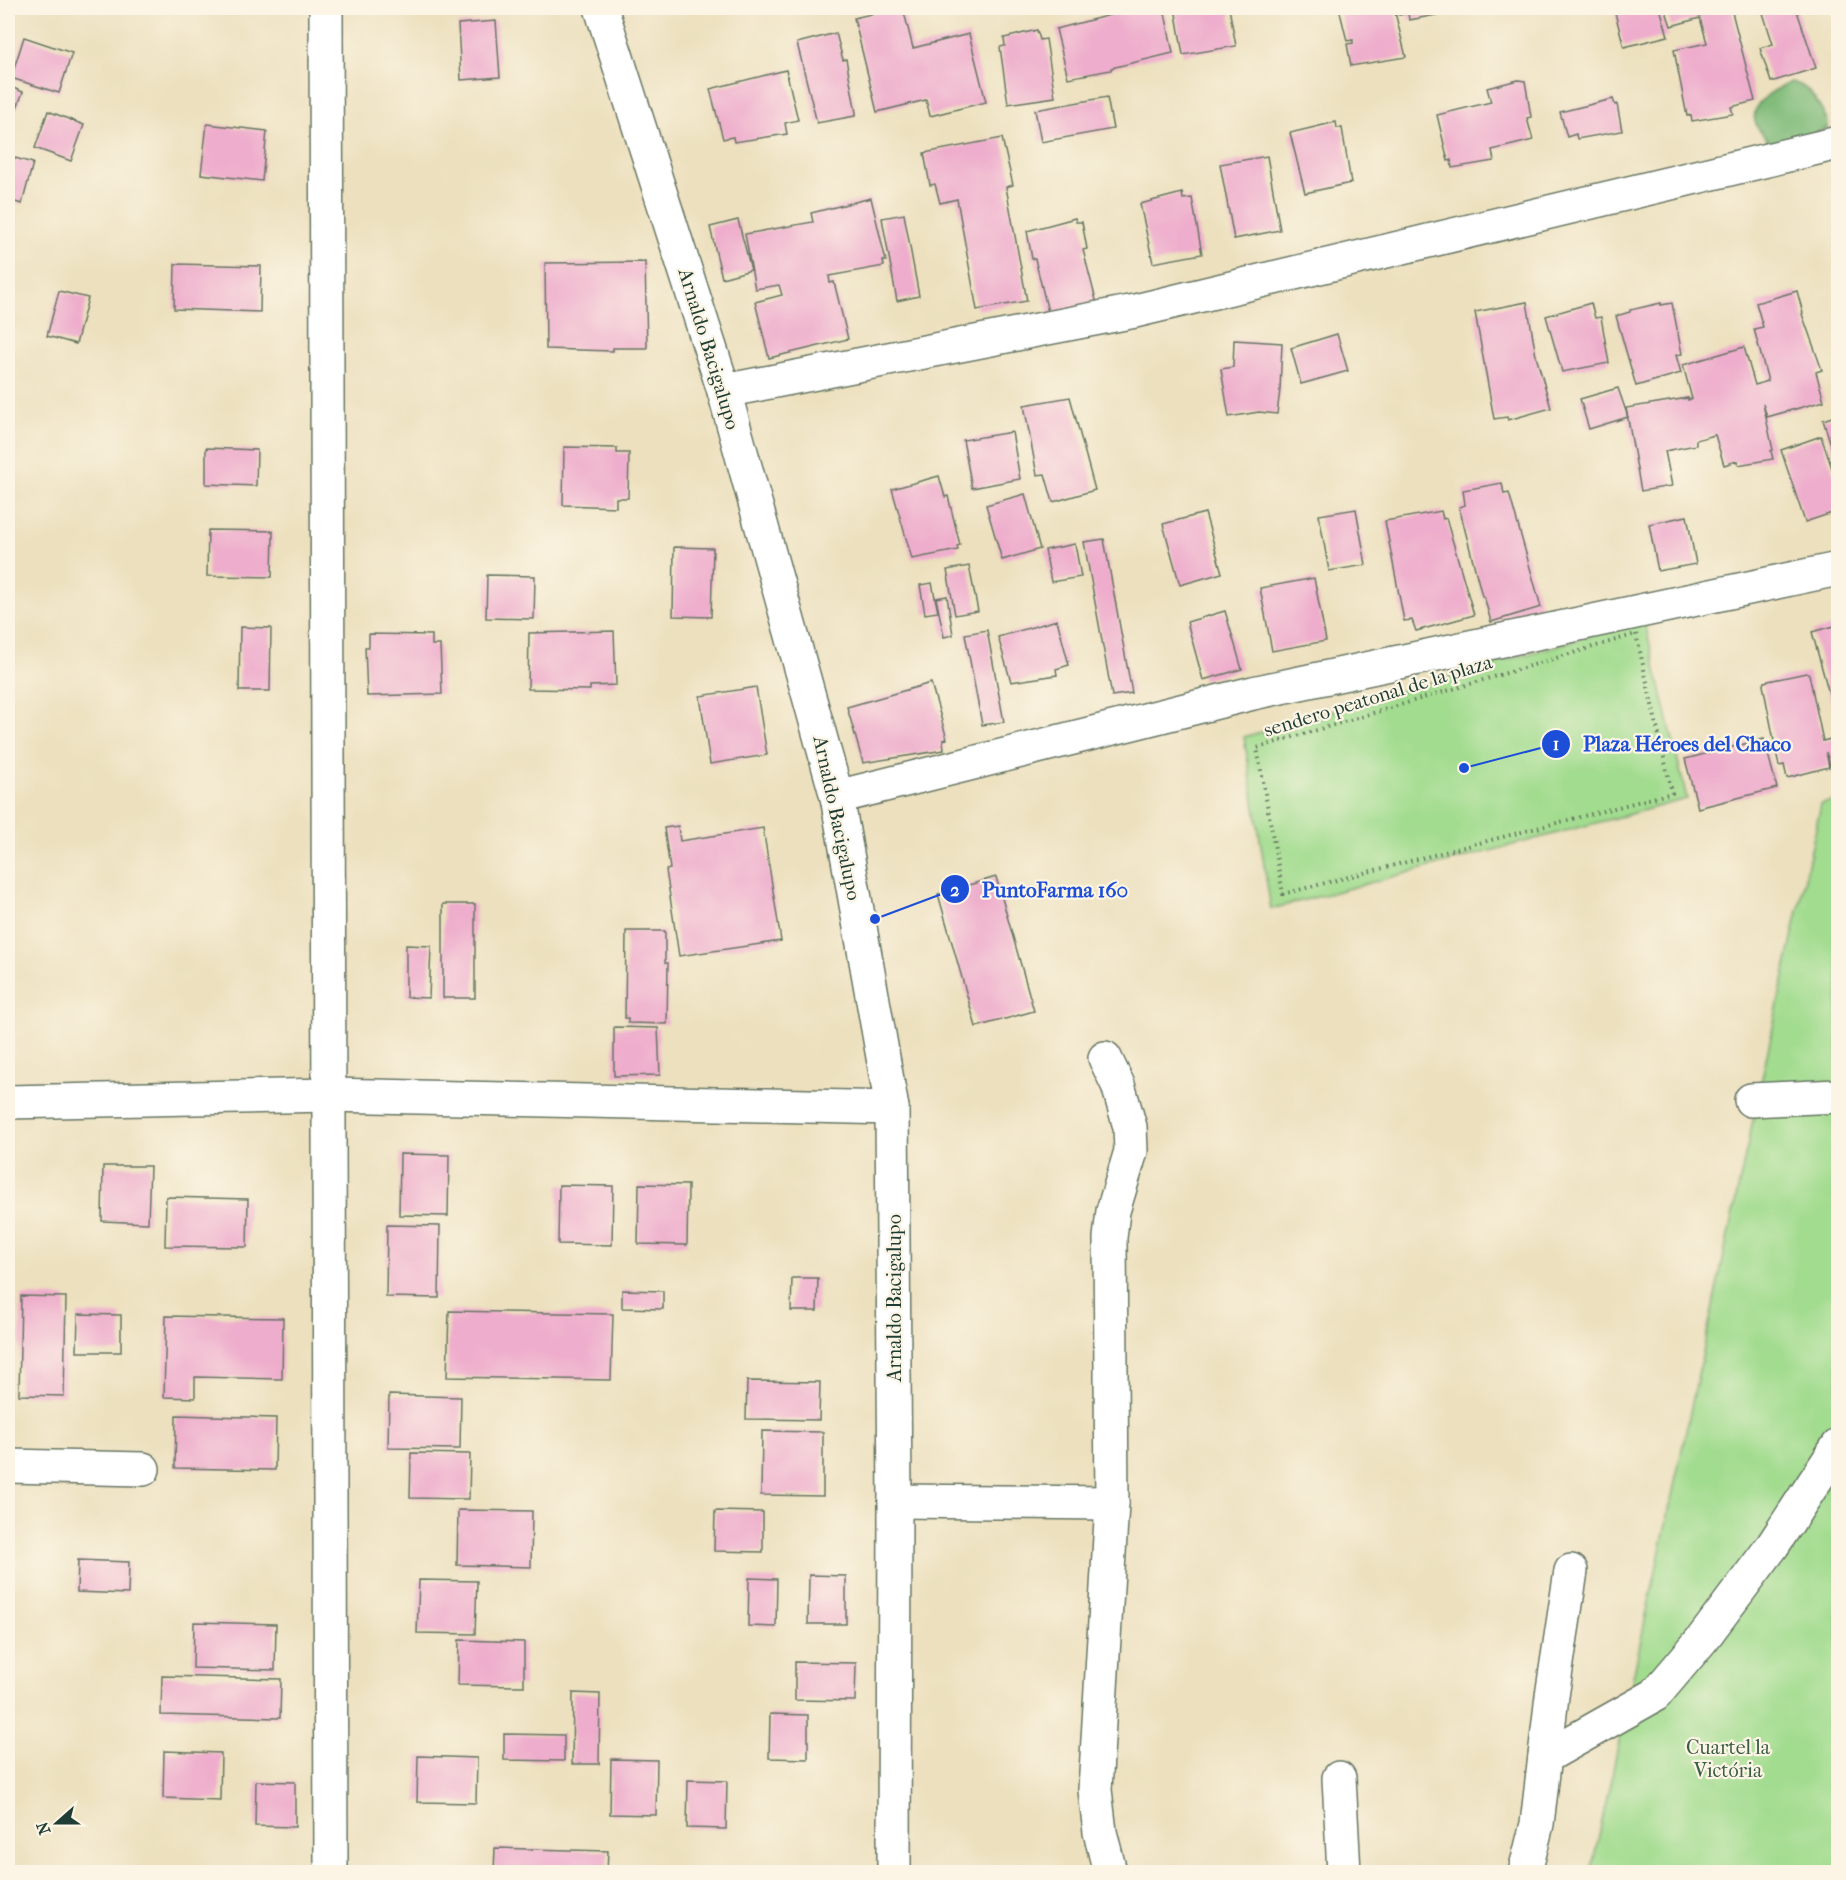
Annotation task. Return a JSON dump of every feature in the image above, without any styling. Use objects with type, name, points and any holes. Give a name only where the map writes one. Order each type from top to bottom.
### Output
[{"type":"street","points":[[326,8],[331,1872]]},
{"type":"street","name":"Arnaldo Bacigalupo","points":[[607,9],[724,391],[837,797],[892,1108],[895,1501],[894,1872]]},
{"type":"street","points":[[724,391],[1135,311],[1839,143]]},
{"type":"street","points":[[837,797],[1253,693],[1839,569]]},
{"type":"street","points":[[1105,1058],[1125,1105],[1130,1127],[1131,1151],[1113,1211],[1110,1238],[1112,1503],[1095,1790],[1100,1832],[1110,1872]]},
{"type":"street","points":[[8,1102],[328,1095],[892,1108]]},
{"type":"street","points":[[1751,1100],[1839,1096]]},
{"type":"street","points":[[1545,1757],[1655,1695],[1704,1637],[1766,1554],[1839,1446]]},
{"type":"street","points":[[8,1466],[143,1469]]},
{"type":"street","points":[[895,1501],[1112,1503]]},
{"type":"street","points":[[1524,1872],[1537,1824],[1571,1571]]},
{"type":"street","points":[[1339,1778],[1344,1872]]},
{"type":"path","name":"sendero peatonal de la plaza","points":[[1636,634],[1672,793],[1283,894],[1257,748],[1636,634]]},
{"type":"green space","points":[[1791,82],[1804,87],[1814,97],[1828,122],[1827,129],[1773,147],[1758,128],[1755,112],[1763,99]]},
{"type":"green space","points":[[1644,620],[1687,799],[1271,909],[1244,737]]},
{"type":"green space","name":"Cuartel la Victória","points":[[1838,800],[1838,1872],[1591,1872],[1821,804]]},
{"type":"building","points":[[903,8],[913,48],[969,34],[986,102],[930,116],[926,100],[877,112],[854,18]]},
{"type":"building","points":[[1112,8],[1164,8],[1173,53],[1111,68],[1111,70],[1068,78],[1056,29],[1114,14]]},
{"type":"building","points":[[1175,8],[1229,8],[1236,46],[1183,55]]},
{"type":"building","points":[[1339,8],[1394,8],[1406,57],[1351,66],[1347,44],[1353,43],[1353,40],[1347,41]]},
{"type":"building","points":[[1397,8],[1458,8],[1458,11],[1409,20],[1408,13],[1399,15]]},
{"type":"building","points":[[1635,8],[1660,8],[1668,36],[1624,47],[1615,13]]},
{"type":"building","points":[[1665,8],[1731,8],[1755,101],[1731,107],[1733,114],[1692,121],[1691,115],[1687,116],[1674,50],[1707,43],[1700,18],[1671,26]]},
{"type":"building","points":[[1796,8],[1816,68],[1771,82],[1760,48],[1773,44],[1762,10]]},
{"type":"building","points":[[496,21],[500,77],[461,80],[458,24]]},
{"type":"building","points":[[1037,30],[1040,40],[1046,39],[1055,97],[1008,104],[1000,47],[1005,46],[1004,38]]},
{"type":"building","points":[[836,33],[843,60],[846,59],[856,113],[855,116],[817,123],[797,43]]},
{"type":"building","points":[[24,37],[72,53],[59,93],[11,78]]},
{"type":"building","points":[[786,70],[798,120],[785,123],[787,134],[734,142],[733,137],[723,139],[710,89]]},
{"type":"building","points":[[1518,80],[1525,81],[1531,117],[1527,118],[1533,140],[1492,150],[1494,161],[1452,168],[1451,160],[1448,161],[1437,115],[1491,102],[1487,88]]},
{"type":"building","points":[[8,86],[23,92],[10,126],[8,125]]},
{"type":"building","points":[[1107,97],[1113,129],[1041,142],[1035,110]]},
{"type":"building","points":[[1613,99],[1615,105],[1617,104],[1622,131],[1577,139],[1576,134],[1567,137],[1560,112]]},
{"type":"building","points":[[48,111],[84,125],[71,161],[35,148]]},
{"type":"building","points":[[1336,122],[1337,128],[1342,128],[1351,183],[1305,193],[1290,133]]},
{"type":"building","points":[[207,124],[267,131],[262,181],[201,174]]},
{"type":"building","points":[[1002,138],[1013,185],[1006,187],[1027,301],[977,310],[957,199],[940,203],[935,184],[930,185],[924,153]]},
{"type":"building","points":[[8,156],[33,163],[22,204],[8,200]]},
{"type":"building","points":[[1267,156],[1280,230],[1234,239],[1220,164]]},
{"type":"building","points":[[1182,193],[1183,199],[1192,198],[1202,254],[1153,263],[1140,204]]},
{"type":"building","points":[[871,198],[886,261],[883,261],[884,266],[829,276],[830,283],[834,282],[848,339],[769,358],[755,302],[782,295],[779,285],[755,289],[745,234],[813,222],[811,213]]},
{"type":"building","points":[[904,214],[919,296],[897,301],[882,218]]},
{"type":"building","points":[[1075,218],[1076,222],[1082,222],[1087,249],[1083,250],[1098,308],[1050,320],[1035,259],[1032,259],[1027,231]]},
{"type":"building","points":[[738,220],[751,270],[722,278],[710,227]]},
{"type":"building","points":[[645,262],[647,348],[613,348],[613,351],[546,349],[545,263]]},
{"type":"building","points":[[175,264],[261,266],[260,312],[174,309]]},
{"type":"building","points":[[59,291],[88,298],[76,344],[47,336]]},
{"type":"building","points":[[1797,291],[1802,314],[1822,370],[1816,372],[1824,401],[1767,417],[1763,404],[1773,459],[1738,465],[1737,461],[1724,465],[1715,435],[1696,440],[1696,445],[1665,451],[1672,486],[1641,491],[1626,408],[1692,399],[1683,365],[1744,347],[1755,385],[1768,381],[1754,329],[1763,327],[1756,303]]},
{"type":"building","points":[[1527,302],[1536,356],[1551,408],[1508,420],[1507,417],[1494,419],[1475,312]]},
{"type":"building","points":[[1591,303],[1595,318],[1601,317],[1609,363],[1562,372],[1546,316]]},
{"type":"building","points":[[1661,303],[1661,305],[1672,303],[1682,354],[1676,355],[1681,373],[1636,386],[1616,316],[1630,312],[1630,310]]},
{"type":"building","points":[[1337,334],[1348,371],[1301,384],[1291,348]]},
{"type":"building","points":[[1234,340],[1282,343],[1277,414],[1259,412],[1229,417],[1221,369],[1233,367]]},
{"type":"building","points":[[1618,388],[1628,417],[1589,429],[1580,399]]},
{"type":"building","points":[[1070,397],[1095,490],[1053,502],[1045,474],[1037,475],[1024,405]]},
{"type":"building","points":[[1838,415],[1838,460],[1836,460],[1823,420]]},
{"type":"building","points":[[1012,432],[1020,479],[972,488],[963,440]]},
{"type":"building","points":[[1821,436],[1838,486],[1838,511],[1805,522],[1781,450]]},
{"type":"building","points":[[564,447],[617,448],[617,453],[629,453],[628,498],[616,498],[616,507],[563,505]]},
{"type":"building","points":[[206,448],[257,450],[256,486],[206,484]]},
{"type":"building","points":[[939,476],[945,497],[948,496],[960,545],[957,546],[958,550],[912,559],[892,489]]},
{"type":"building","points":[[1502,483],[1504,494],[1509,493],[1541,607],[1491,622],[1459,507],[1465,505],[1463,490]]},
{"type":"building","points":[[1025,494],[1040,549],[1002,560],[986,505]]},
{"type":"building","points":[[1356,509],[1366,565],[1329,571],[1319,515]]},
{"type":"building","points":[[1441,511],[1443,519],[1446,518],[1474,615],[1416,631],[1412,620],[1404,621],[1385,521]]},
{"type":"building","points":[[1205,513],[1222,573],[1180,585],[1163,524]]},
{"type":"building","points":[[1687,516],[1696,564],[1658,571],[1649,524]]},
{"type":"building","points":[[208,530],[273,531],[272,577],[207,576]]},
{"type":"building","points":[[1104,539],[1132,693],[1112,696],[1084,542]]},
{"type":"building","points":[[1075,544],[1081,577],[1051,582],[1045,550]]},
{"type":"building","points":[[674,547],[713,548],[711,617],[673,616]]},
{"type":"building","points":[[969,566],[978,611],[955,615],[947,570]]},
{"type":"building","points":[[487,575],[535,576],[534,619],[486,618]]},
{"type":"building","points":[[1314,578],[1326,641],[1272,651],[1260,588]]},
{"type":"building","points":[[932,583],[938,612],[925,614],[920,585]]},
{"type":"building","points":[[947,596],[953,635],[944,637],[936,598]]},
{"type":"building","points":[[1225,611],[1242,669],[1203,680],[1187,622]]},
{"type":"building","points":[[1057,620],[1069,665],[1056,669],[1057,675],[1011,682],[998,637]]},
{"type":"building","points":[[1838,625],[1838,726],[1812,632]]},
{"type":"building","points":[[240,627],[271,628],[270,691],[239,691]]},
{"type":"building","points":[[987,630],[1004,722],[982,725],[965,634]]},
{"type":"building","points":[[614,631],[616,685],[590,686],[590,690],[528,689],[529,633]]},
{"type":"building","points":[[369,634],[432,635],[432,645],[440,645],[442,694],[367,696],[365,647],[369,647]]},
{"type":"building","points":[[1809,674],[1823,741],[1838,737],[1838,789],[1826,752],[1829,767],[1787,778],[1784,765],[1779,766],[1763,685],[1764,682]]},
{"type":"building","points":[[931,683],[947,739],[943,740],[944,750],[863,763],[847,707]]},
{"type":"building","points":[[756,687],[767,755],[710,764],[700,696]]},
{"type":"building","points":[[1764,739],[1777,788],[1698,808],[1685,759]]},
{"type":"building","points":[[678,826],[680,841],[763,828],[781,941],[679,956],[666,870],[670,869],[664,828]]},
{"type":"building","points":[[996,877],[1034,1011],[976,1027],[938,894]]},
{"type":"building","points":[[443,904],[475,904],[475,998],[443,998]]},
{"type":"building","points":[[626,931],[665,931],[665,963],[668,963],[667,1024],[628,1023],[628,1018],[625,1018]]},
{"type":"building","points":[[406,945],[431,946],[429,998],[406,997]]},
{"type":"building","points":[[614,1027],[658,1028],[660,1075],[614,1076]]},
{"type":"building","points":[[400,1154],[449,1155],[448,1216],[399,1215]]},
{"type":"building","points":[[103,1166],[150,1166],[148,1223],[102,1221]]},
{"type":"building","points":[[639,1184],[688,1185],[687,1245],[638,1244]]},
{"type":"building","points":[[559,1185],[613,1186],[612,1245],[558,1244]]},
{"type":"building","points":[[166,1197],[248,1199],[247,1247],[165,1246]]},
{"type":"building","points":[[387,1225],[440,1226],[439,1298],[386,1297]]},
{"type":"building","points":[[792,1278],[818,1278],[817,1311],[791,1311]]},
{"type":"building","points":[[622,1290],[663,1291],[663,1309],[622,1308]]},
{"type":"building","points":[[21,1296],[66,1297],[64,1396],[19,1395]]},
{"type":"building","points":[[449,1311],[613,1314],[611,1380],[447,1377]]},
{"type":"building","points":[[78,1314],[121,1315],[121,1352],[77,1352]]},
{"type":"building","points":[[166,1316],[283,1318],[282,1379],[195,1377],[195,1398],[164,1397]]},
{"type":"building","points":[[747,1381],[820,1382],[819,1420],[746,1419]]},
{"type":"building","points":[[389,1395],[461,1397],[460,1449],[388,1448]]},
{"type":"building","points":[[176,1415],[276,1418],[275,1470],[175,1468]]},
{"type":"building","points":[[762,1431],[823,1432],[823,1496],[761,1495]]},
{"type":"building","points":[[411,1453],[470,1454],[469,1499],[410,1498]]},
{"type":"building","points":[[458,1510],[532,1511],[531,1567],[457,1565]]},
{"type":"building","points":[[715,1511],[763,1512],[763,1552],[714,1551]]},
{"type":"building","points":[[78,1560],[129,1562],[128,1594],[77,1592]]},
{"type":"building","points":[[809,1575],[846,1576],[846,1624],[808,1624]]},
{"type":"building","points":[[749,1578],[777,1579],[776,1627],[748,1626]]},
{"type":"building","points":[[419,1580],[477,1581],[475,1634],[417,1633]]},
{"type":"building","points":[[194,1622],[276,1624],[275,1670],[193,1668]]},
{"type":"building","points":[[459,1640],[524,1642],[524,1686],[458,1685]]},
{"type":"building","points":[[795,1662],[856,1663],[855,1701],[795,1700]]},
{"type":"building","points":[[162,1676],[281,1679],[280,1718],[161,1715]]},
{"type":"building","points":[[573,1693],[600,1694],[599,1764],[572,1764]]},
{"type":"building","points":[[770,1714],[808,1715],[808,1759],[769,1758]]},
{"type":"building","points":[[504,1734],[564,1735],[564,1761],[504,1760]]},
{"type":"building","points":[[164,1751],[221,1753],[220,1800],[163,1798]]},
{"type":"building","points":[[418,1756],[477,1758],[476,1803],[417,1802]]},
{"type":"building","points":[[611,1759],[657,1760],[656,1815],[610,1814]]},
{"type":"building","points":[[688,1780],[727,1781],[726,1829],[687,1828]]},
{"type":"building","points":[[256,1781],[295,1782],[295,1827],[255,1826]]},
{"type":"building","points":[[495,1848],[608,1851],[607,1872],[494,1872]]},
{"type":"building","points":[[755,1867],[786,1868],[786,1872],[755,1872]]},
{"type":"place","name":"Plaza Héroes del Chaco","points":[[1464,768]]},
{"type":"place","name":"PuntoFarma 160","points":[[875,919]]}]
